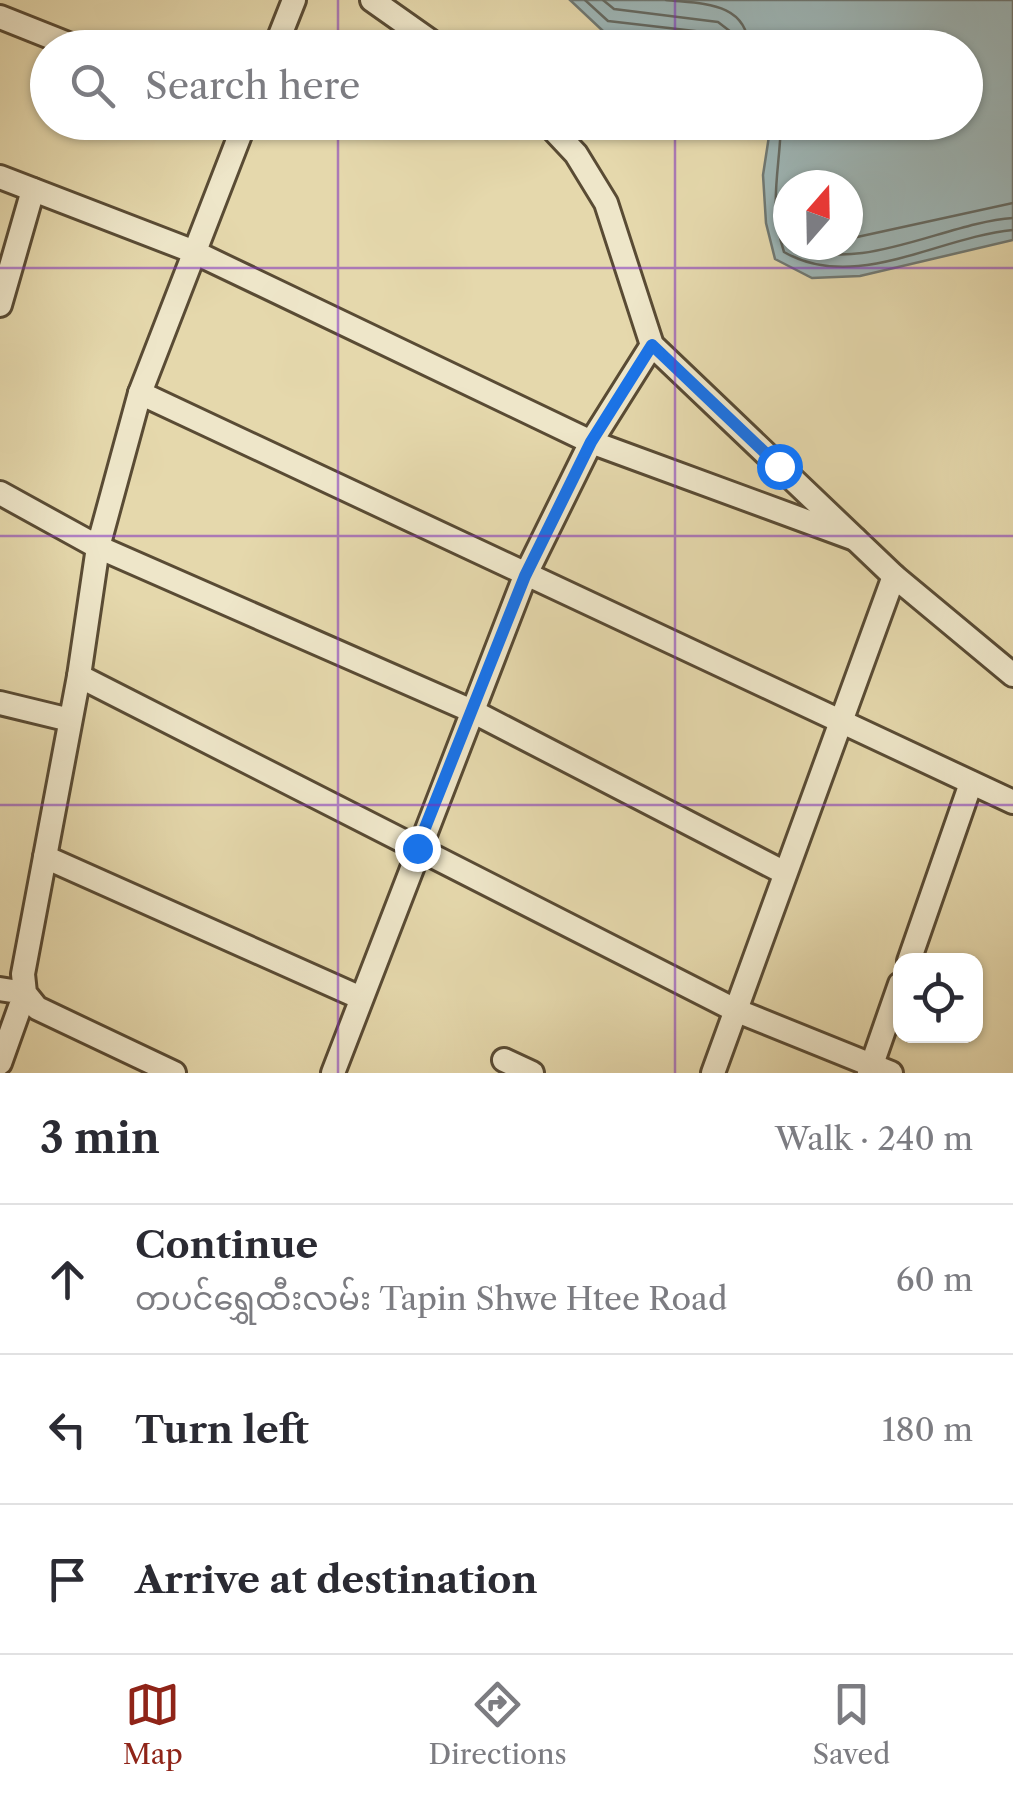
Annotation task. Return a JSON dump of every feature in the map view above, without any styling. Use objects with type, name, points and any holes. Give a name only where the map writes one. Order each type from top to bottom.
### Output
[{"type":"street","points":[[282,30],[294,0]]},
{"type":"street","points":[[372,0],[414,30]]},
{"type":"street","points":[[0,17],[33,30]]},
{"type":"street","points":[[0,1063],[25,992],[23,974],[79,676],[98,547],[140,393],[238,140]]},
{"type":"street","points":[[563,140],[606,203],[652,345],[894,576],[1013,675]]},
{"type":"street","points":[[0,177],[192,251],[591,442],[855,539]]},
{"type":"street","points":[[0,305],[33,190]]},
{"type":"street","points":[[334,1073],[417,848],[525,576],[591,442],[652,345]]},
{"type":"street","points":[[140,393],[1013,802]]},
{"type":"street","points":[[0,493],[98,547],[472,711],[785,872]]},
{"type":"street","points":[[712,1073],[894,576]]},
{"type":"street","points":[[79,676],[736,1010],[877,1070],[893,1010]]},
{"type":"street","points":[[0,703],[70,720]]},
{"type":"street","points":[[911,953],[971,783]]},
{"type":"street","points":[[46,858],[361,998]]},
{"type":"street","points":[[0,989],[25,992],[37,1008],[174,1073]]},
{"type":"street","points":[[504,1060],[532,1073]]},
{"type":"water","points":[[570,0],[1013,0],[1013,240],[860,276],[812,278],[777,260],[863,260],[863,170],[773,170],[773,251],[766,223],[763,175],[768,140],[983,140],[983,30],[602,30]]},
{"type":"route","points":[[417,848],[525,576],[591,442],[652,345],[779,466]]}]
